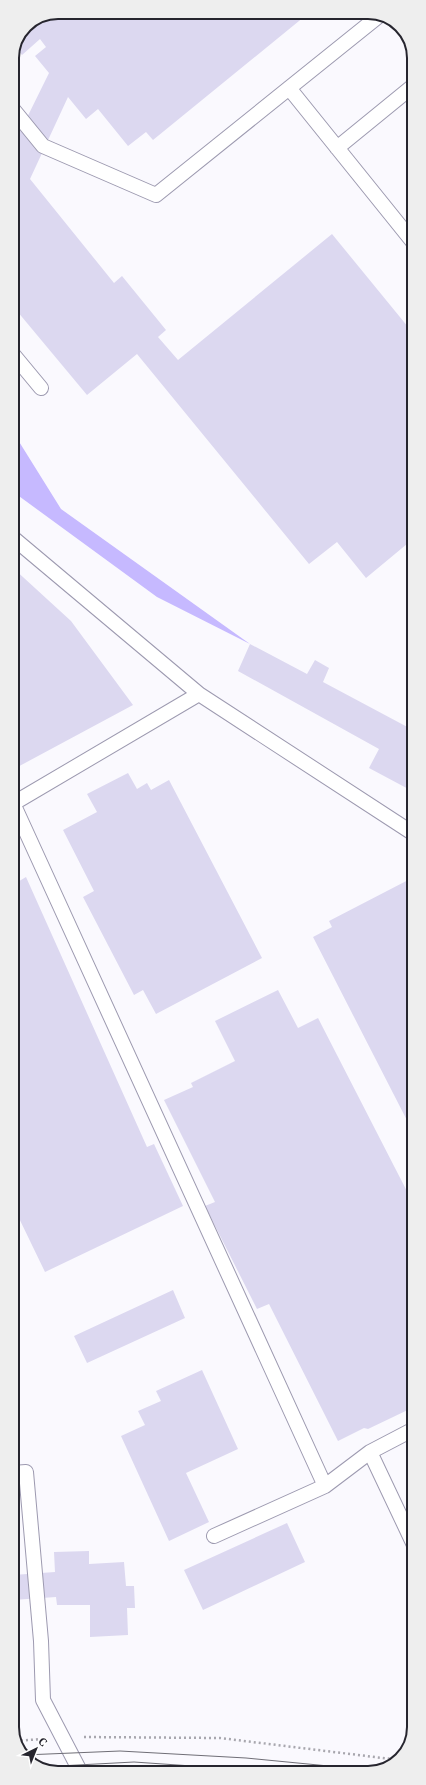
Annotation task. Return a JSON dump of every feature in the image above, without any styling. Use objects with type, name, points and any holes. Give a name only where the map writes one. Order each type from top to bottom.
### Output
[{"type":"lane","points":[[19,117],[43,146],[156,195],[374,19]]},
{"type":"lane","points":[[289,88],[407,235]]},
{"type":"lane","points":[[337,148],[407,91]]},
{"type":"lane","points":[[19,361],[41,388]]},
{"type":"lane","points":[[19,543],[199,694],[407,829]]},
{"type":"lane","points":[[19,799],[199,694]]},
{"type":"lane","points":[[19,815],[325,1486]]},
{"type":"lane","points":[[214,1536],[325,1486],[370,1452],[407,1433]]},
{"type":"lane","points":[[370,1452],[407,1530]]},
{"type":"lane","points":[[19,1473],[26,1472],[41,1642],[43,1700],[77,1766]]},
{"type":"path","points":[[22,1741],[104,1736],[220,1738],[390,1759]]},
{"type":"shaded area","points":[[19,442],[61,509],[250,644],[157,597],[19,496]]},
{"type":"building","points":[[301,19],[153,140],[146,132],[128,146],[98,109],[86,119],[68,97],[30,179],[114,283],[122,276],[166,330],[158,337],[178,360],[332,234],[407,326],[407,544],[366,578],[337,542],[309,564],[137,354],[87,395],[19,313],[19,134],[49,73],[35,56],[46,47],[40,39],[22,55],[20,52],[22,43],[30,30],[43,22],[50,20]]},
{"type":"building","points":[[19,573],[71,621],[133,705],[19,766]]},
{"type":"building","points":[[250,644],[307,674],[315,660],[329,668],[323,682],[407,727],[407,788],[369,768],[379,749],[238,671]]},
{"type":"building","points":[[128,773],[137,789],[147,783],[151,790],[169,780],[262,958],[156,1014],[143,990],[134,995],[83,897],[94,891],[63,830],[97,812],[87,794]]},
{"type":"building","points":[[26,877],[147,1147],[154,1144],[183,1206],[45,1272],[19,1218],[19,881]]},
{"type":"building","points":[[407,881],[407,1120],[313,937],[332,927],[329,921]]},
{"type":"building","points":[[278,990],[298,1028],[318,1018],[407,1191],[407,1410],[368,1429],[364,1428],[338,1441],[269,1304],[257,1309],[205,1206],[215,1202],[164,1100],[193,1087],[191,1083],[235,1061],[215,1021]]},
{"type":"building","points":[[173,1290],[185,1318],[87,1363],[74,1336]]},
{"type":"building","points":[[202,1370],[238,1449],[186,1473],[209,1522],[169,1541],[121,1436],[145,1425],[138,1411],[161,1401],[156,1391]]},
{"type":"building","points":[[287,1523],[305,1562],[203,1610],[184,1570]]},
{"type":"building","points":[[89,1551],[89,1564],[124,1562],[126,1586],[134,1586],[135,1608],[127,1608],[128,1635],[90,1637],[90,1605],[57,1605],[56,1597],[19,1600],[19,1575],[55,1572],[54,1552]]},
{"type":"tram line","points":[[31,1755],[120,1751],[246,1758],[328,1766]]},
{"type":"tram line","points":[[59,1766],[134,1762],[192,1766]]}]
